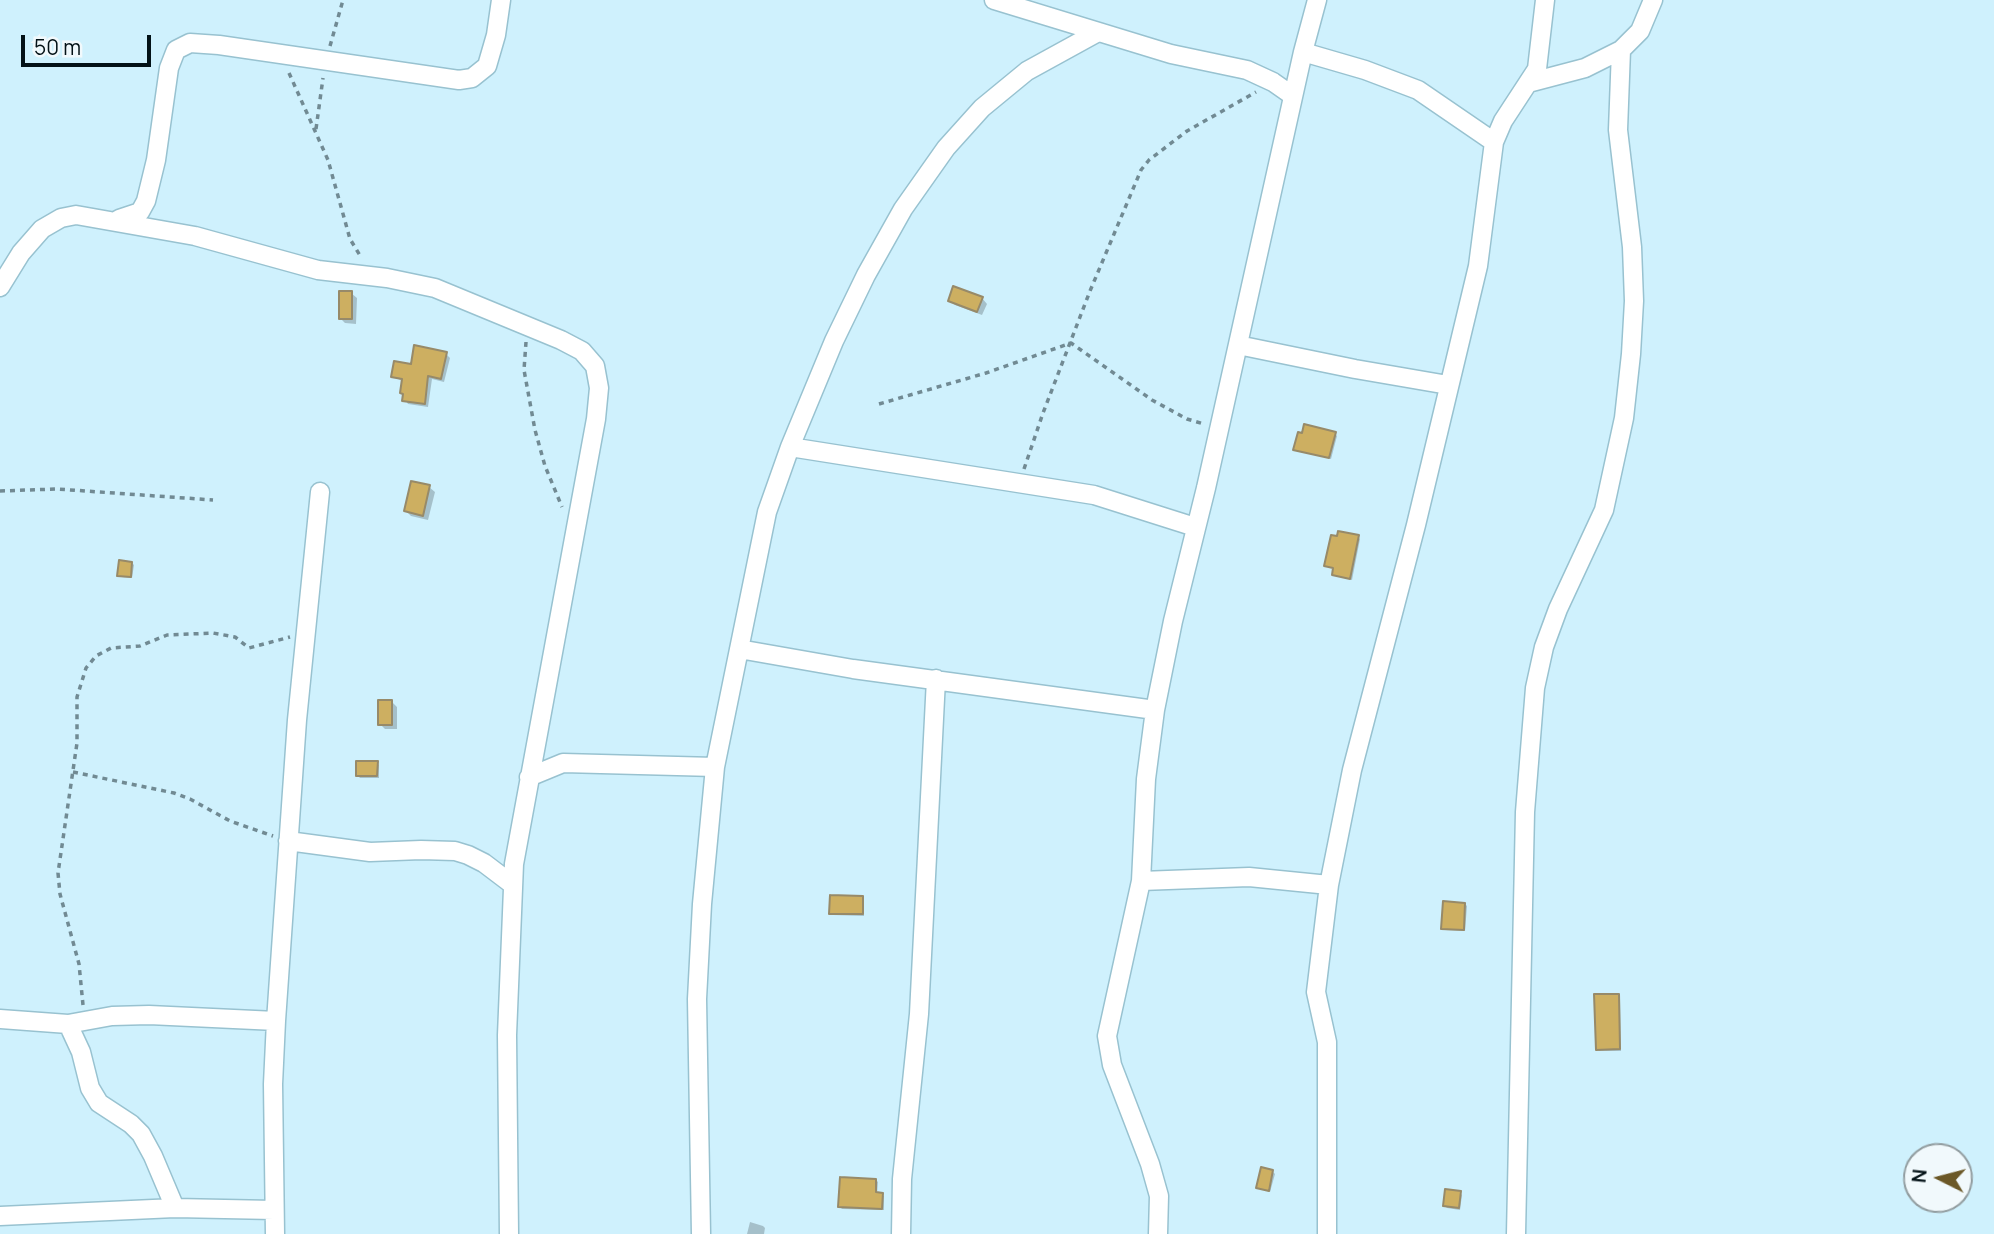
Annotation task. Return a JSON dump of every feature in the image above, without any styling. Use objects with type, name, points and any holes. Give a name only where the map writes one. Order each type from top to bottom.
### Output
[{"type":"street","points":[[116,220],[140,212],[146,201],[156,160],[169,68],[176,50],[190,43],[327,59],[458,80],[472,78],[486,66],[496,35],[501,0]]},
{"type":"street","points":[[994,0],[1171,54],[1247,70],[1273,82],[1293,96]]},
{"type":"street","points":[[1158,1234],[1159,1196],[1107,1045],[1122,963],[1142,881],[1146,779],[1155,710],[1317,0]]},
{"type":"street","points":[[1327,1234],[1326,1042],[1316,992],[1329,885],[1352,769],[1416,525],[1480,256],[1494,142],[1503,121],[1537,69],[1545,0]]},
{"type":"street","points":[[1528,83],[1585,68],[1621,50],[1640,31],[1653,0]]},
{"type":"street","points":[[701,1234],[699,944],[715,767],[767,512],[790,447],[834,341],[866,275],[903,209],[946,148],[982,108],[1027,71],[1098,32]]},
{"type":"street","points":[[1516,1234],[1525,812],[1535,688],[1544,648],[1558,610],[1604,510],[1624,418],[1631,354],[1634,301],[1632,247],[1618,130],[1621,50]]},
{"type":"street","points":[[1303,52],[1418,90],[1494,142]]},
{"type":"street","points":[[0,287],[21,253],[42,229],[61,218],[76,215],[195,236],[318,270],[387,278],[435,288],[528,326],[582,351],[590,359],[596,371],[599,388],[596,419],[516,848],[507,1035],[509,1234]]},
{"type":"street","points":[[1238,345],[1448,385]]},
{"type":"street","points":[[790,447],[1094,495],[1195,527]]},
{"type":"street","points":[[275,1234],[273,1084],[276,1021],[288,841],[320,492]]},
{"type":"street","points":[[739,649],[853,669],[1155,710]]},
{"type":"street","points":[[901,1234],[902,1179],[919,1014],[936,679]]},
{"type":"street","points":[[529,777],[563,763],[715,767]]},
{"type":"street","points":[[288,841],[369,852],[454,851],[484,863],[513,885]]},
{"type":"street","points":[[1142,881],[1249,877],[1329,885]]},
{"type":"street","points":[[0,1019],[76,1023],[112,1016],[149,1015],[276,1021]]},
{"type":"street","points":[[76,1023],[90,1088],[99,1103],[131,1124],[141,1134],[175,1208]]},
{"type":"street","points":[[0,1216],[175,1208],[274,1210]]},
{"type":"path","points":[[316,131],[318,102],[343,0]]},
{"type":"path","points":[[280,53],[328,160],[349,239],[357,254],[387,278]]},
{"type":"path","points":[[1020,483],[1043,413],[1141,170],[1149,160],[1187,131],[1273,82]]},
{"type":"path","points":[[528,326],[524,370],[535,430],[545,466],[575,538]]},
{"type":"path","points":[[879,404],[986,373],[1071,344]]},
{"type":"path","points":[[1071,344],[1152,400],[1187,419],[1220,429]]},
{"type":"path","points":[[0,491],[57,489],[213,500]]},
{"type":"path","points":[[76,1023],[79,964],[60,894],[58,873],[77,743],[78,697],[86,668],[96,656],[111,648],[140,646],[167,635],[213,633],[231,636],[249,648],[306,631]]},
{"type":"path","points":[[73,772],[174,793],[230,821],[288,841]]},
{"type":"building","points":[[953,286],[983,297],[977,312],[948,301]]},
{"type":"building","points":[[339,291],[352,291],[352,319],[339,319]]},
{"type":"building","points":[[414,345],[447,352],[441,379],[428,376],[425,404],[402,401],[402,379],[391,377],[394,361],[411,364]]},
{"type":"building","points":[[1304,424],[1336,432],[1329,458],[1293,450],[1298,432],[1302,433]]},
{"type":"building","points":[[411,481],[430,485],[423,516],[404,511]]},
{"type":"building","points":[[1338,531],[1359,535],[1350,579],[1332,575],[1333,568],[1324,566],[1331,535],[1337,536]]},
{"type":"building","points":[[119,560],[132,562],[131,577],[117,576]]},
{"type":"building","points":[[378,700],[392,700],[392,725],[378,725]]},
{"type":"building","points":[[356,761],[378,761],[377,776],[356,776]]},
{"type":"building","points":[[830,895],[863,896],[863,914],[829,914]]},
{"type":"building","points":[[1443,901],[1465,903],[1464,930],[1441,929]]},
{"type":"building","points":[[1594,994],[1619,994],[1620,1049],[1596,1050]]},
{"type":"building","points":[[1261,1167],[1273,1170],[1269,1191],[1256,1188]]},
{"type":"building","points":[[840,1177],[876,1179],[876,1192],[883,1193],[882,1209],[838,1207]]},
{"type":"building","points":[[1445,1189],[1461,1191],[1459,1208],[1443,1206]]}]
